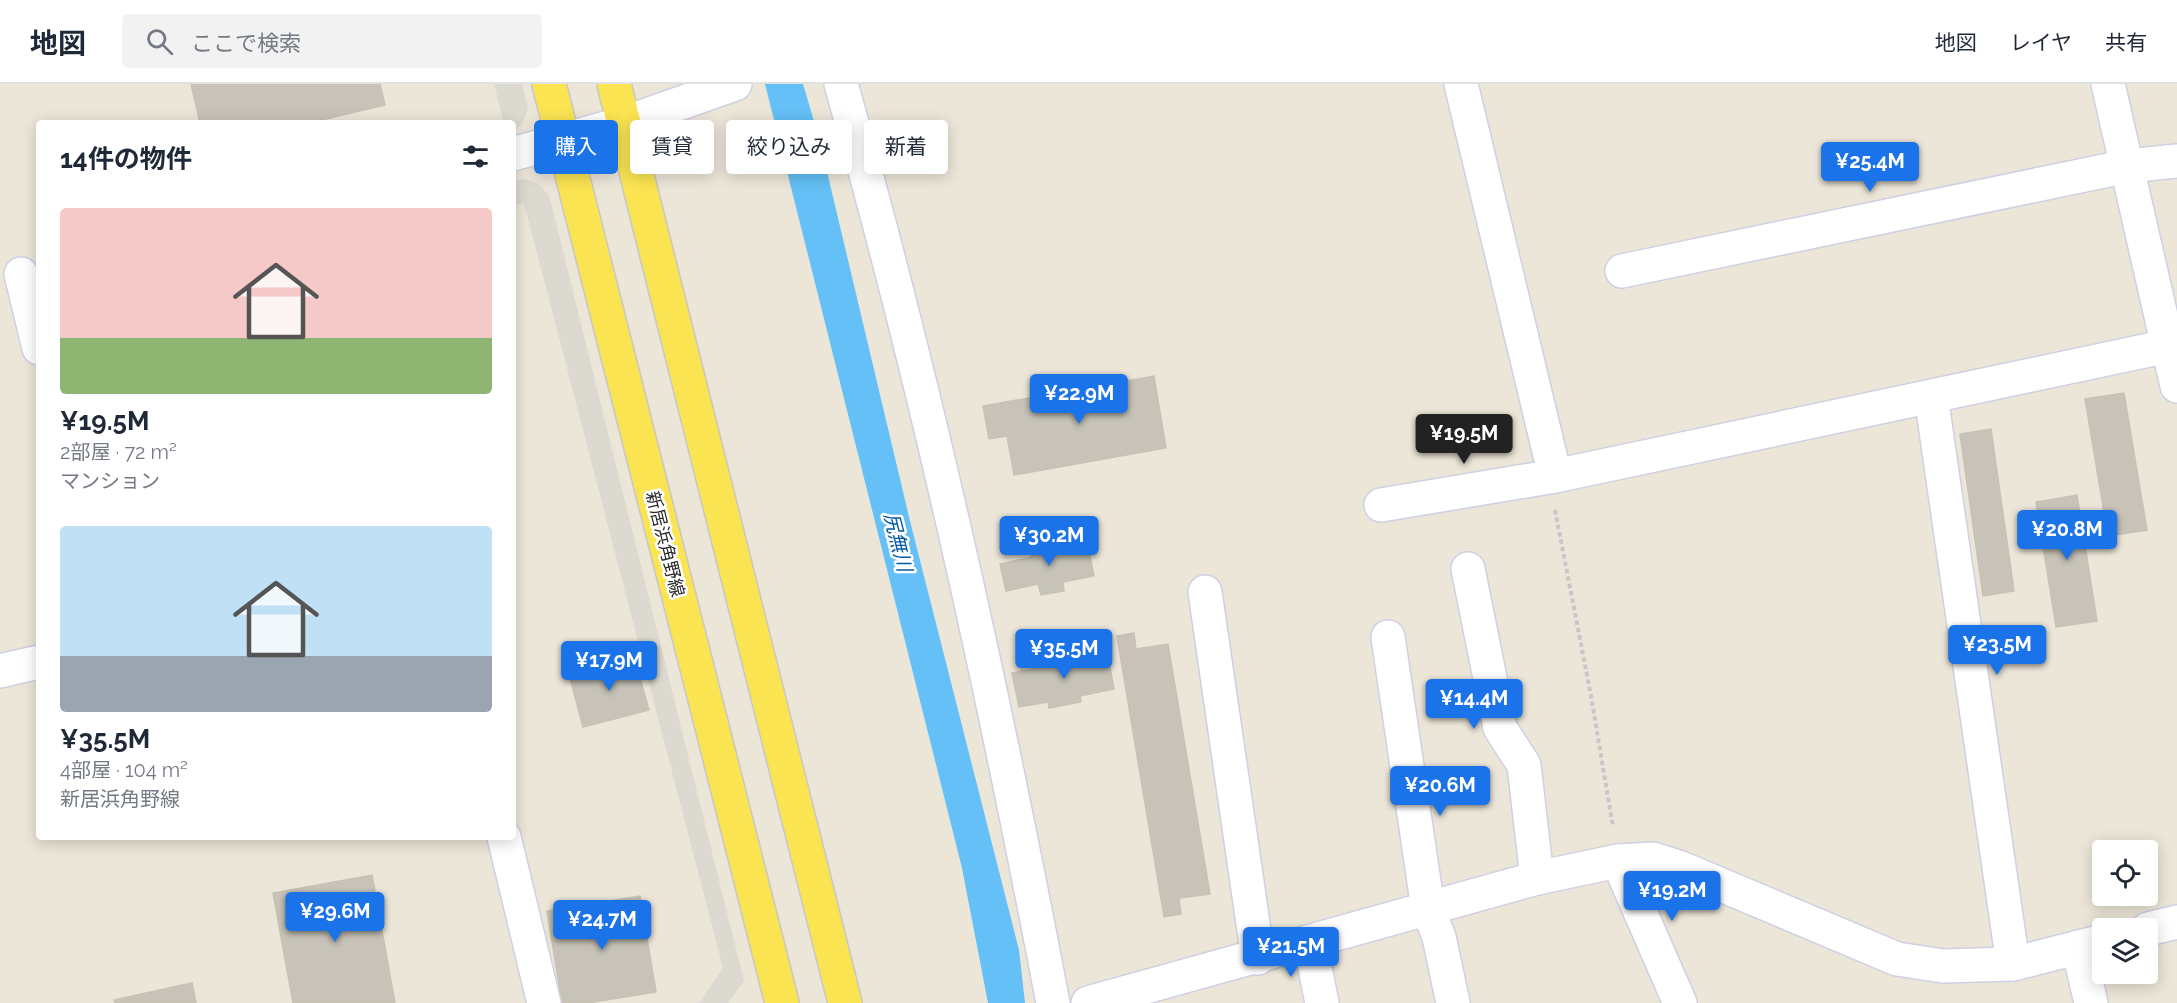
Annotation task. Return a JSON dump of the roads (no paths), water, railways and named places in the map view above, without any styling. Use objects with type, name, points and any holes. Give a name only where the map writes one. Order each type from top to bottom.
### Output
[{"type":"main road","name":"新居浜角野線","points":[[549,84],[558,120]]},
{"type":"main road","points":[[614,84],[844,1003]]},
{"type":"main road","name":"新居浜角野線","points":[[571,174],[782,1003]]},
{"type":"street","points":[[618,125],[698,99],[735,84]]},
{"type":"street","points":[[841,84],[870,185],[971,597],[1053,1003]]},
{"type":"street","points":[[1461,84],[1552,476]]},
{"type":"street","points":[[2108,84],[2177,386]]},
{"type":"street","points":[[516,153],[534,149]]},
{"type":"street","points":[[1622,271],[2128,166],[2177,161]]},
{"type":"street","points":[[20,274],[36,336]]},
{"type":"street","points":[[1381,505],[1552,476],[2168,346]]},
{"type":"street","points":[[1931,396],[2013,964]]},
{"type":"street","points":[[1468,569],[1500,728],[1524,765],[1537,878]]},
{"type":"street","points":[[1205,592],[1258,958]]},
{"type":"street","points":[[1388,637],[1428,909],[1440,937],[1453,1003]]},
{"type":"street","points":[[0,671],[36,663]]},
{"type":"street","points":[[505,840],[544,1003]]},
{"type":"street","points":[[1088,1003],[1258,958],[1537,878],[1618,861],[1653,860],[1681,868],[1898,959],[1942,966],[2013,964],[2091,944],[2091,1003]]},
{"type":"street","points":[[1618,861],[1680,1003]]},
{"type":"street","points":[[2158,927],[2177,922]]},
{"type":"street","points":[[1310,943],[1322,1003]]},
{"type":"water","points":[[765,84],[803,84],[814,120],[774,120]]},
{"type":"water","name":"尻無川","points":[[788,174],[828,174],[910,521],[1019,950],[1025,1003],[988,1003],[962,868]]}]
